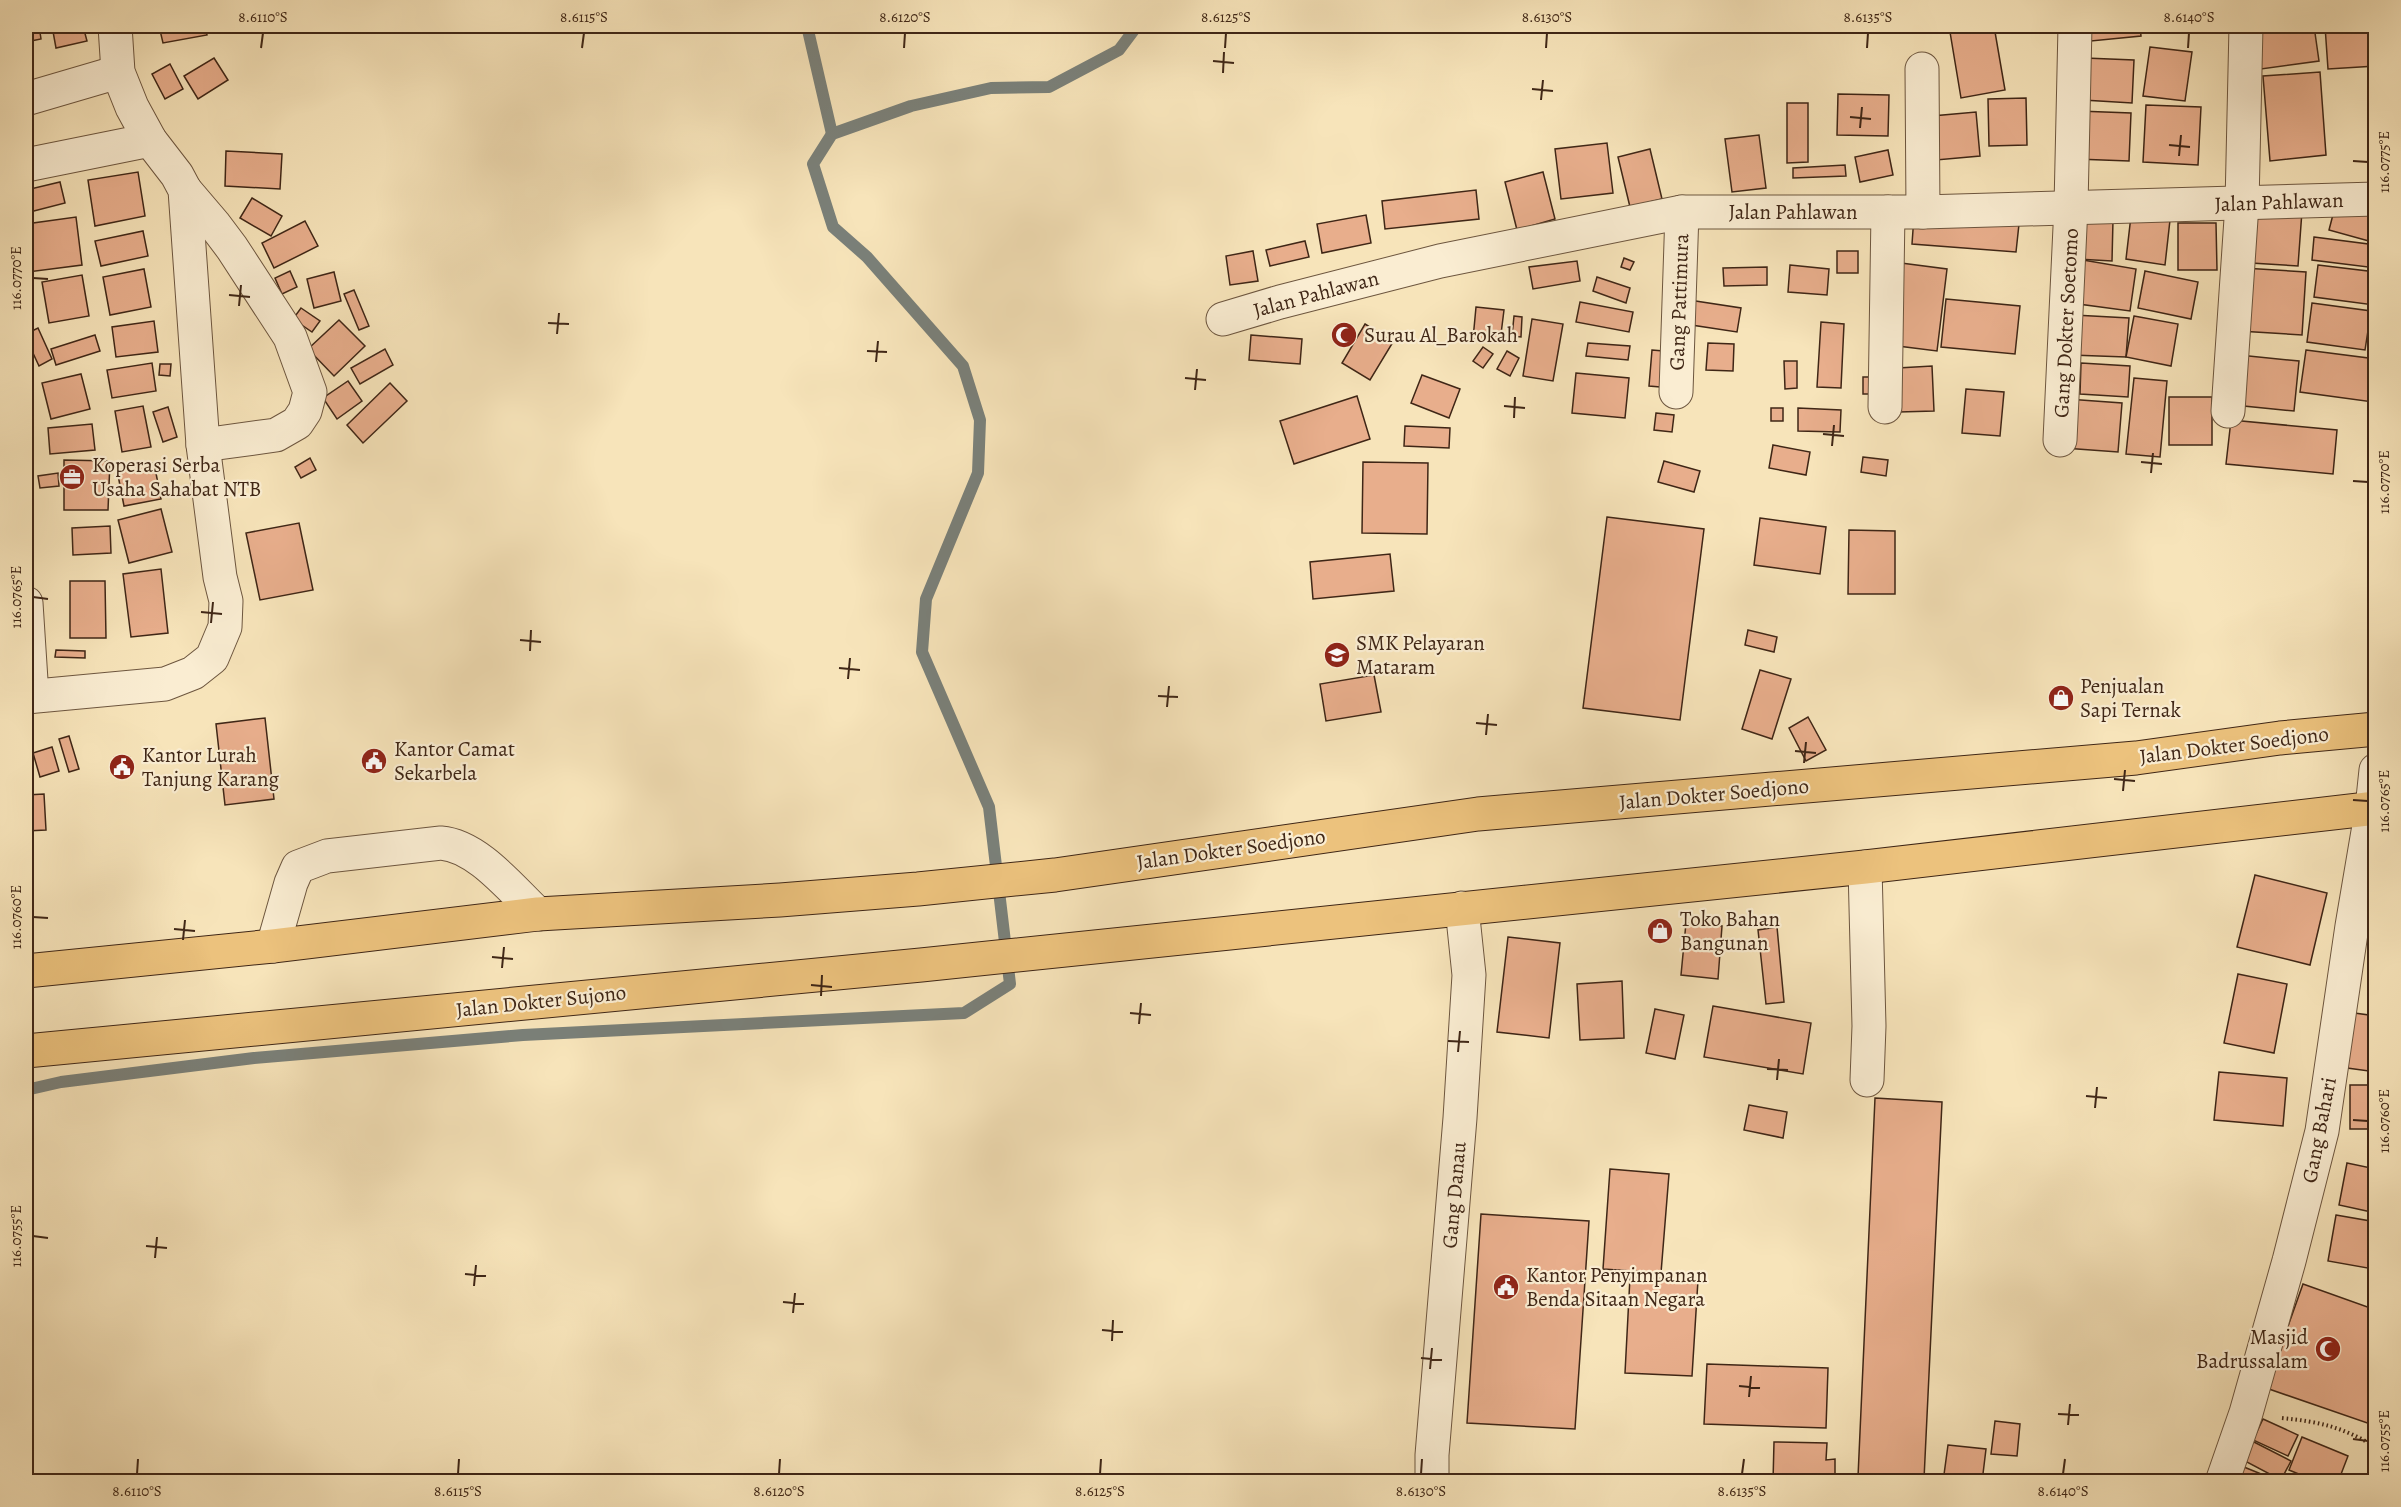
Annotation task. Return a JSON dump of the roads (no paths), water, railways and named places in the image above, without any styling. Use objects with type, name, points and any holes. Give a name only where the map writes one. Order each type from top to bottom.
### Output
[{"type":"highway","name":"Jalan Dokter Soedjono","points":[[538,914],[780,900],[918,889],[1055,874],[1478,814],[2136,758],[2280,738],[2376,729]]},
{"type":"highway","points":[[1462,908],[1865,867],[2374,808]]},
{"type":"highway","name":"Jalan Dokter Sujono","points":[[26,1051],[921,965],[1462,908]]},
{"type":"highway","points":[[26,971],[273,946],[538,914]]},
{"type":"street","points":[[115,26],[118,72],[132,107],[150,140],[177,175],[185,190],[232,248],[290,337],[310,392],[305,411],[297,423],[276,435],[203,445]]},
{"type":"street","name":"Gang Dokter Soetomo","points":[[2060,440],[2071,206],[2075,26]]},
{"type":"street","points":[[2228,411],[2242,204],[2246,26]]},
{"type":"street","points":[[1922,69],[1923,212]]},
{"type":"street","points":[[26,99],[118,72]]},
{"type":"street","points":[[26,165],[150,140]]},
{"type":"street","points":[[26,603],[29,697],[165,684],[193,673],[212,658],[225,627],[226,601],[220,576],[203,445],[185,190]]},
{"type":"street","name":"Jalan Pahlawan","points":[[1223,319],[1440,261],[1682,212],[1923,212],[2376,199]]},
{"type":"street","name":"Gang Pattimura","points":[[1676,392],[1682,212]]},
{"type":"street","points":[[1885,407],[1888,212]]},
{"type":"street","name":"Gang Bahari","points":[[2222,1482],[2246,1413],[2289,1261],[2322,1131],[2353,914],[2374,808],[2376,770]]},
{"type":"street","points":[[273,946],[291,882],[298,867],[327,856],[441,843],[453,844],[481,860],[538,914]]},
{"type":"street","points":[[1865,867],[1869,1026],[1867,1080]]},
{"type":"street","name":"Gang Danau","points":[[1432,1482],[1432,1455],[1460,1118],[1469,975],[1462,908]]},
{"type":"waterway","points":[[807,26],[832,134]]},
{"type":"waterway","points":[[26,1090],[61,1082],[254,1058],[523,1035],[964,1013],[1010,984],[989,807],[922,652],[926,599],[978,473],[980,420],[963,366],[867,257],[833,227],[813,164],[832,134],[911,106],[991,88],[1049,87],[1119,50],[1137,26]]},
{"type":"place","name":"Surau Al_Barokah","points":[[1344,335]]},
{"type":"place","name":"Koperasi Serba Usaha Sahabat NTB","points":[[72,477]]},
{"type":"place","name":"SMK Pelayaran Mataram","points":[[1337,655]]},
{"type":"place","name":"Penjualan Sapi Ternak","points":[[2061,698]]},
{"type":"place","name":"Kantor Camat Sekarbela","points":[[374,761]]},
{"type":"place","name":"Kantor Lurah Tanjung Karang","points":[[122,767]]},
{"type":"place","name":"Toko Bahan Bangunan","points":[[1660,931]]},
{"type":"place","name":"Kantor Penyimpanan Benda Sitaan Negara","points":[[1506,1287]]},
{"type":"place","name":"Masjid Badrussalam","points":[[2328,1349]]}]
